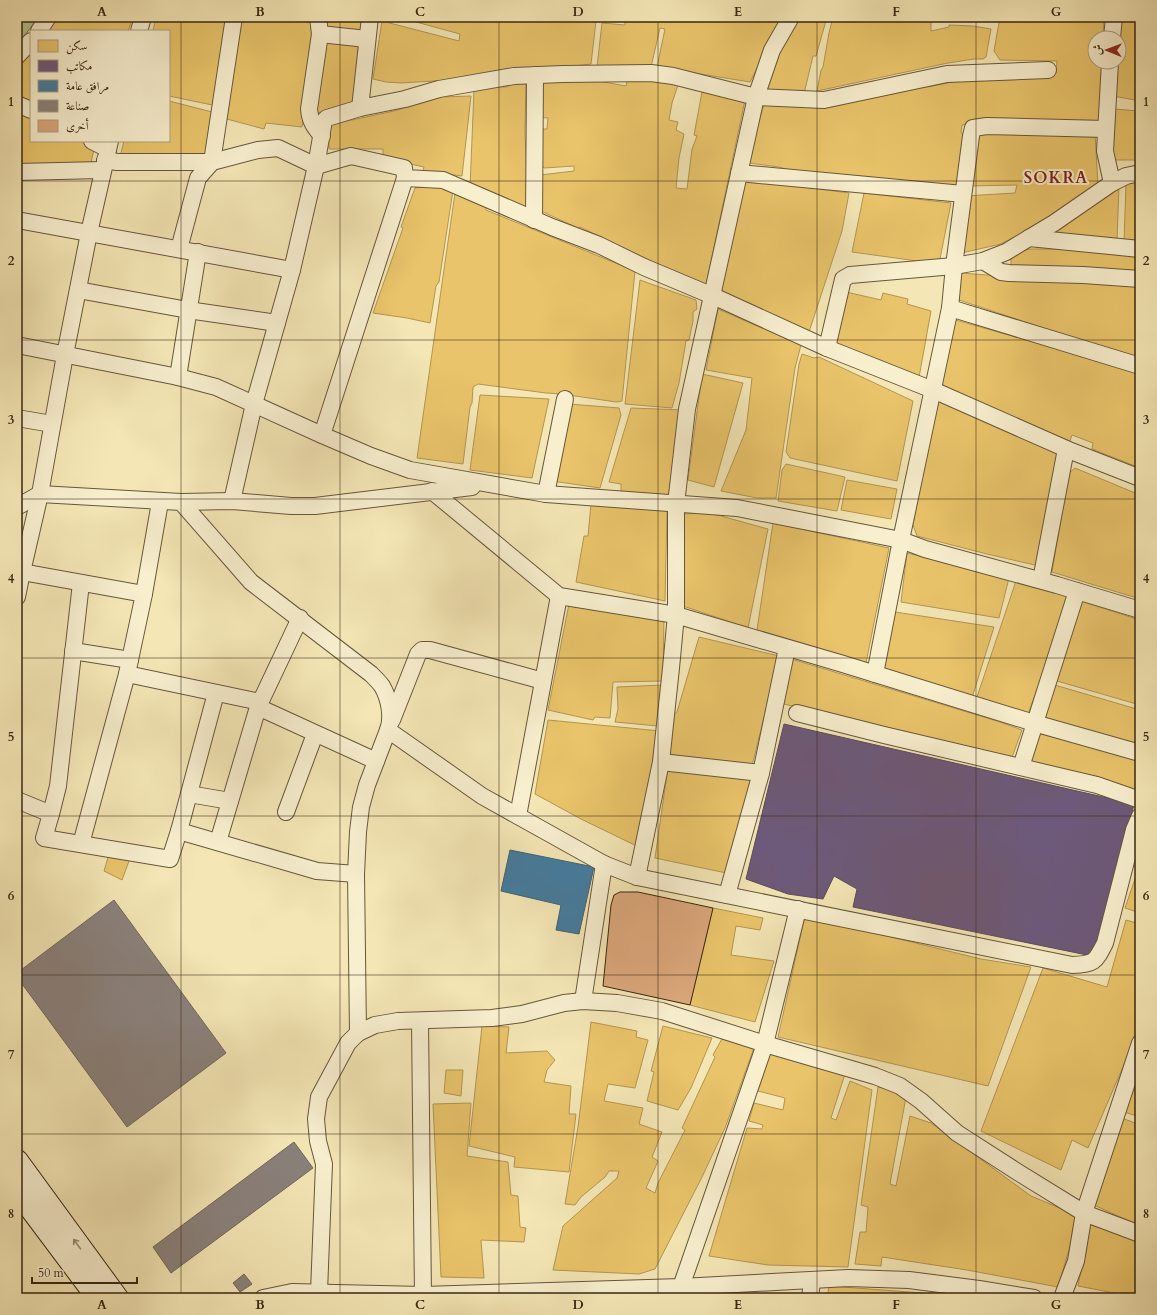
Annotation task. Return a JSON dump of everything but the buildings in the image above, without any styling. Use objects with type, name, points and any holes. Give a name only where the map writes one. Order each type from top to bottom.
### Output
[{"type":"street","points":[[40,30],[48,17]]},
{"type":"street","points":[[139,30],[143,17]]},
{"type":"street","points":[[179,249],[198,178],[212,162],[234,17]]},
{"type":"street","points":[[318,17],[320,34],[309,109],[313,126],[322,136]]},
{"type":"street","points":[[360,108],[366,39],[370,17]]},
{"type":"street","points":[[637,877],[661,762],[676,615],[676,504],[687,409],[756,97],[772,50],[791,17]]},
{"type":"street","points":[[1113,30],[1114,17]]},
{"type":"street","points":[[320,34],[366,39]]},
{"type":"street","points":[[17,56],[30,42]]},
{"type":"street","points":[[232,501],[254,404],[292,270],[316,166],[324,121],[327,118],[360,108],[405,99],[440,89],[514,76],[632,72],[650,73],[673,76],[756,97],[824,100],[947,74],[1048,70]]},
{"type":"street","points":[[1110,70],[1106,159],[1112,183]]},
{"type":"street","points":[[534,220],[535,75]]},
{"type":"street","points":[[17,104],[30,110]]},
{"type":"street","points":[[875,674],[901,540],[950,308],[963,194],[973,128],[987,126],[1106,129]]},
{"type":"street","points":[[93,142],[106,155],[117,162],[212,162],[258,150],[278,148],[316,166],[352,156],[404,168],[405,178],[322,435]]},
{"type":"street","points":[[17,172],[106,155]]},
{"type":"street","points":[[17,597],[40,494],[65,355],[106,155]]},
{"type":"street","points":[[739,173],[963,194]]},
{"type":"street","points":[[827,348],[843,279],[850,275],[954,266],[983,261],[1006,252],[1054,223],[1112,183],[1126,176],[1140,173]]},
{"type":"street","points":[[405,178],[442,180],[534,220],[598,245],[827,348],[933,390],[1066,449],[1140,478]]},
{"type":"street","points":[[17,220],[292,270]]},
{"type":"street","points":[[1029,238],[1140,249]]},
{"type":"street","points":[[178,377],[198,252]]},
{"type":"street","points":[[983,261],[1001,272],[1009,273],[1083,275],[1140,279]]},
{"type":"street","points":[[78,290],[188,310],[277,323]]},
{"type":"street","points":[[950,308],[1140,366]]},
{"type":"street","points":[[17,345],[178,377],[216,387],[371,456],[410,470],[488,485],[546,494],[737,508],[901,540],[925,549],[1041,580],[1140,610]]},
{"type":"street","points":[[546,494],[566,399]]},
{"type":"street","points":[[17,418],[52,424]]},
{"type":"street","points":[[1041,580],[1066,449]]},
{"type":"street","points":[[17,507],[40,494],[160,502],[232,501],[291,506],[315,506],[488,485]]},
{"type":"street","points":[[432,491],[558,596],[676,615],[875,674],[1034,724],[1140,753]]},
{"type":"street","points":[[81,844],[128,667],[144,594],[160,502]]},
{"type":"street","points":[[181,502],[251,582],[372,674],[382,686],[390,706],[389,728]]},
{"type":"street","points":[[22,572],[144,594]]},
{"type":"street","points":[[81,582],[58,786],[44,838],[170,859],[216,693]]},
{"type":"street","points":[[1020,767],[1077,591]]},
{"type":"street","points":[[518,816],[558,596]]},
{"type":"street","points":[[218,842],[259,704],[300,618]]},
{"type":"street","points":[[727,896],[761,773],[787,648]]},
{"type":"street","points":[[358,1033],[356,874],[361,807],[367,785],[418,654],[422,650],[430,650],[543,681]]},
{"type":"street","points":[[73,651],[216,693],[259,704],[315,734],[376,762]]},
{"type":"street","points":[[797,713],[884,736],[1097,784],[1140,800]]},
{"type":"street","points":[[389,728],[482,796],[604,864],[637,877],[1072,965],[1088,964],[1098,956],[1104,943],[1134,830],[1140,816]]},
{"type":"street","points":[[286,812],[315,734]]},
{"type":"street","points":[[661,762],[761,773]]},
{"type":"street","points":[[189,794],[230,801]]},
{"type":"street","points":[[17,800],[51,814]]},
{"type":"street","points":[[179,831],[317,872],[356,874]]},
{"type":"street","points":[[583,1001],[604,864]]},
{"type":"street","points":[[681,1287],[764,1044],[798,909]]},
{"type":"street","points":[[319,1292],[324,1164],[318,1141],[316,1119],[319,1097],[348,1043],[358,1033],[375,1025],[398,1021],[492,1018],[522,1014],[583,1001],[617,1003],[662,1011],[764,1044],[875,1076],[900,1086],[921,1101],[957,1133],[1029,1180],[1084,1213],[1140,1234]]},
{"type":"street","points":[[420,1021],[423,1296]]},
{"type":"street","points":[[1062,1298],[1076,1261],[1084,1213],[1140,1043]]},
{"type":"street","points":[[17,1161],[116,1298]]},
{"type":"street","points":[[17,1190],[98,1298]]},
{"type":"street","points":[[263,1298],[292,1292],[423,1296],[681,1287],[848,1278],[909,1280],[1034,1298]]},
{"type":"street","points":[[810,1298],[812,1281]]},
{"type":"green space","points":[[17,17],[39,17],[17,45]]},
{"type":"district","name":"SOKRA","points":[[1056,177]]}]
